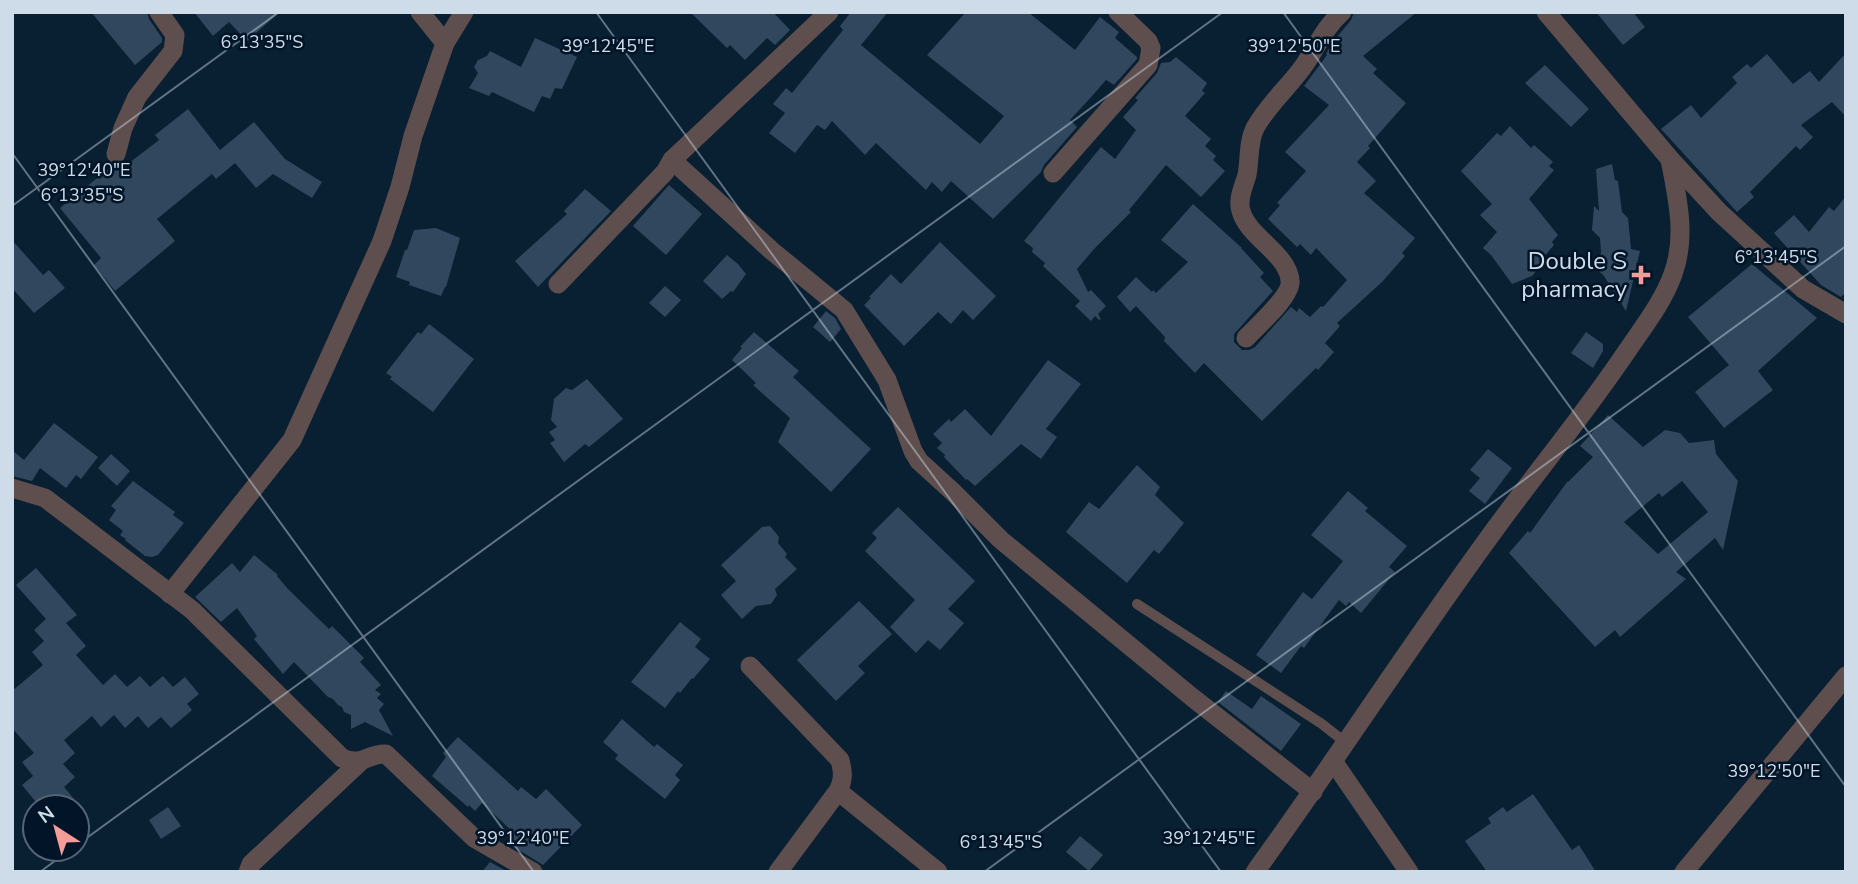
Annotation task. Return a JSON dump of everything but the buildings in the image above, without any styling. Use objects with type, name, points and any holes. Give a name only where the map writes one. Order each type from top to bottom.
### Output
[{"type":"street","points":[[116,154],[123,128],[137,97],[173,51],[175,35],[159,12]]},
{"type":"street","points":[[419,12],[445,43]]},
{"type":"street","points":[[170,594],[292,440],[382,241],[413,136],[445,43],[464,12]]},
{"type":"street","points":[[558,284],[665,172],[672,160],[829,12]]},
{"type":"street","points":[[1053,173],[1148,65],[1152,48],[1118,12]]},
{"type":"street","points":[[1246,338],[1290,288],[1290,279],[1284,265],[1247,223],[1241,211],[1240,201],[1254,130],[1342,12]]},
{"type":"street","points":[[1546,12],[1670,159],[1719,212],[1803,289],[1846,314]]},
{"type":"street","points":[[1255,872],[1471,562],[1664,297],[1679,252],[1681,221],[1670,159]]},
{"type":"street","points":[[672,160],[772,251],[844,310],[887,380],[919,461],[1001,540],[1193,698],[1313,792]]},
{"type":"street","points":[[12,488],[45,498],[191,610],[342,758],[360,762]]},
{"type":"street","points":[[750,666],[840,760],[843,771],[838,791],[778,872]]},
{"type":"street","points":[[1684,872],[1846,676]]},
{"type":"street","points":[[248,872],[251,864],[360,762],[375,755],[386,754],[474,838],[533,872]]},
{"type":"street","points":[[1333,761],[1409,872]]},
{"type":"street","points":[[838,791],[939,872]]},
{"type":"lane","points":[[1136,604],[1322,724],[1346,743]]},
{"type":"place","name":"Double S pharmacy","points":[[1641,275]]}]
